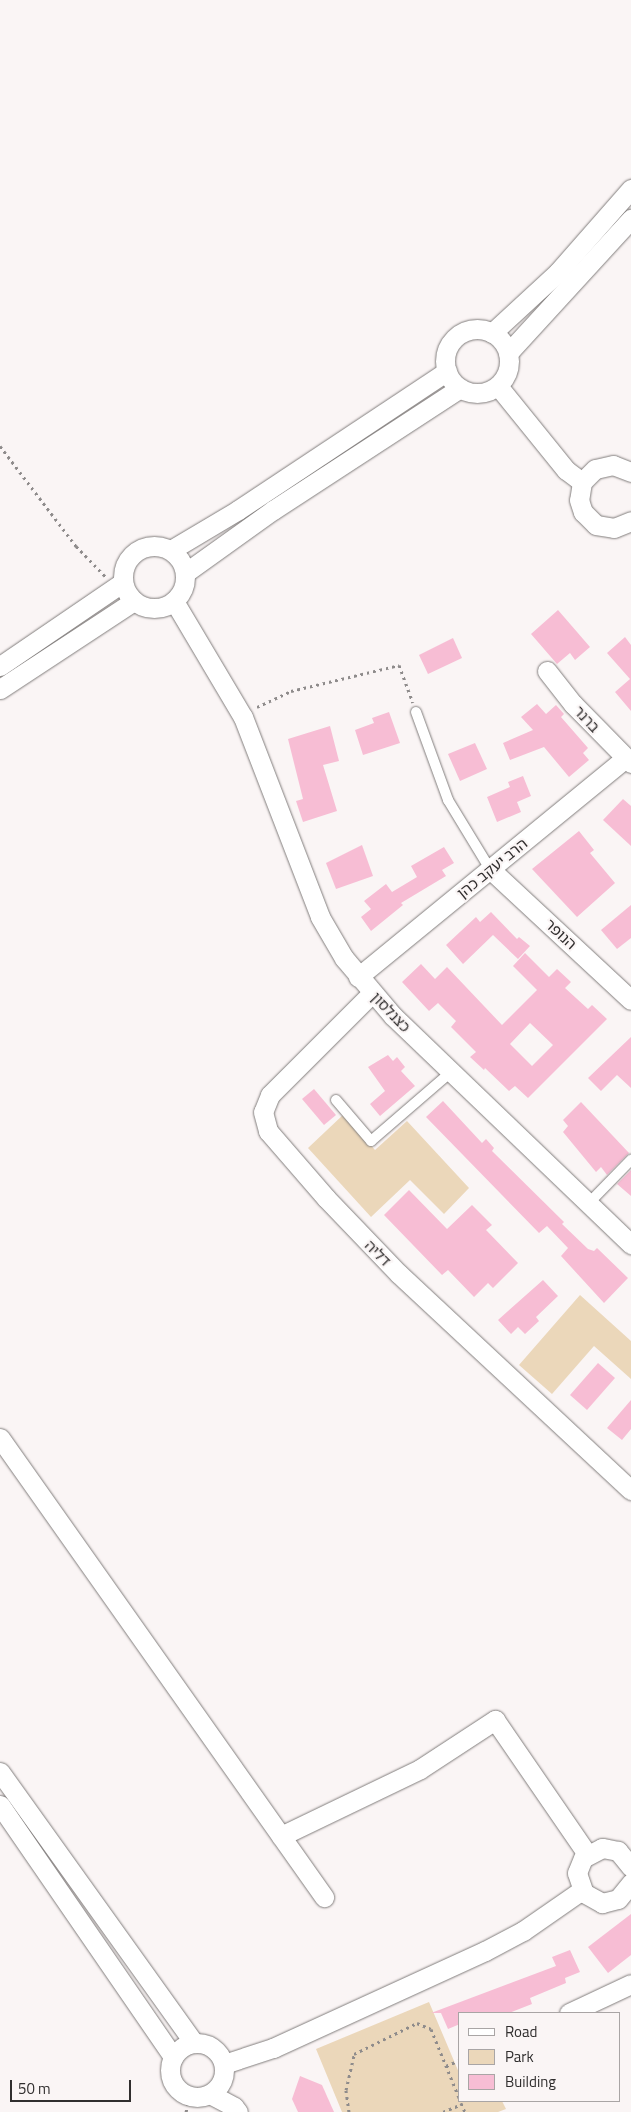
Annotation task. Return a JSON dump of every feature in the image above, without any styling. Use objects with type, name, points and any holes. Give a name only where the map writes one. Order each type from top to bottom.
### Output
[{"type":"street","points":[[492,333],[558,272],[631,189]]},
{"type":"street","points":[[508,353],[631,219]]},
{"type":"street","points":[[473,330],[492,333],[502,341],[508,353],[508,370],[498,386],[481,393],[460,388],[447,371],[447,353],[457,337],[473,330]]},
{"type":"street","points":[[171,550],[238,510],[447,371]]},
{"type":"street","points":[[498,386],[566,470],[582,482]]},
{"type":"street","points":[[185,573],[273,510],[460,388]]},
{"type":"street","points":[[631,472],[619,466],[607,465],[590,472],[582,482],[580,506],[591,521],[608,528],[631,521]]},
{"type":"street","points":[[0,666],[119,585],[124,568],[134,552],[150,545],[171,550],[181,561],[185,573],[182,591],[174,601],[158,608],[134,601],[119,585]]},
{"type":"street","points":[[0,689],[134,601]]},
{"type":"street","name":"כצנלסון","points":[[174,601],[243,717],[320,917],[358,977],[451,1072],[631,1244]]},
{"type":"street","name":"ברנר","points":[[547,671],[628,761]]},
{"type":"street","name":"הרב יעקב כהן","points":[[358,977],[490,869],[628,761]]},
{"type":"street","name":"הנופר","points":[[490,869],[631,1000]]},
{"type":"street","name":"דליה","points":[[372,993],[270,1095],[264,1112],[268,1131],[326,1198],[405,1280],[631,1490]]},
{"type":"street","points":[[0,1438],[324,1897]]},
{"type":"street","points":[[281,1836],[420,1769],[495,1720],[587,1854]]},
{"type":"street","points":[[0,1772],[121,1945],[194,2043]]},
{"type":"street","points":[[0,1805],[173,2057]]},
{"type":"street","points":[[631,1867],[626,1858],[613,1849],[602,1848],[587,1854],[577,1873],[582,1890],[592,1900],[608,1902],[622,1896],[631,1883]]},
{"type":"street","points":[[224,2064],[273,2048],[485,1951],[523,1931],[582,1890]]},
{"type":"street","points":[[572,2012],[628,1991]]},
{"type":"street","points":[[194,2043],[214,2049],[224,2064],[222,2083],[210,2094],[188,2104],[174,2083],[170,2073],[173,2057],[184,2046],[194,2043]]},
{"type":"street","points":[[210,2094],[234,2107],[238,2112]]},
{"type":"lane","points":[[416,712],[448,800],[490,869]]},
{"type":"lane","points":[[336,1100],[371,1141],[451,1072]]},
{"type":"lane","points":[[588,1204],[631,1160]]},
{"type":"path","points":[[0,446],[76,546],[119,585]]},
{"type":"path","points":[[243,717],[261,704],[291,691],[399,665],[416,712]]},
{"type":"path","points":[[349,2112],[346,2104],[348,2068],[354,2054],[417,2023],[423,2024],[430,2029],[458,2095]]},
{"type":"path","points":[[446,2066],[458,2061]]},
{"type":"path","points":[[443,2112],[461,2102],[465,2112]]},
{"type":"green space","points":[[344,1114],[375,1150],[407,1121],[469,1188],[444,1214],[410,1180],[371,1217],[308,1148]]},
{"type":"green space","points":[[580,1295],[631,1341],[631,1379],[594,1346],[552,1394],[519,1365]]},
{"type":"green space","points":[[429,2002],[458,2070],[458,2102],[502,2102],[506,2109],[498,2112],[342,2112],[316,2049]]},
{"type":"building","points":[[558,610],[590,647],[575,660],[570,653],[557,664],[531,634]]},
{"type":"building","points":[[625,637],[631,645],[631,711],[615,692],[630,679],[607,653]]},
{"type":"building","points":[[453,638],[462,658],[428,674],[419,655]]},
{"type":"building","points":[[537,704],[546,714],[556,705],[564,714],[561,717],[588,748],[583,753],[589,760],[569,777],[544,747],[510,760],[503,743],[533,730],[521,717]]},
{"type":"building","points":[[389,712],[400,743],[363,755],[355,730],[374,723],[372,718]]},
{"type":"building","points":[[330,726],[339,761],[323,765],[337,811],[303,822],[296,801],[303,799],[288,739]]},
{"type":"building","points":[[475,743],[487,769],[460,781],[448,754]]},
{"type":"building","points":[[523,776],[531,796],[517,802],[521,812],[497,822],[487,797],[510,787],[508,782]]},
{"type":"building","points":[[623,799],[631,806],[631,846],[603,820]]},
{"type":"building","points":[[579,831],[594,850],[590,853],[615,883],[577,917],[532,869]]},
{"type":"building","points":[[362,845],[373,876],[336,889],[326,863]]},
{"type":"building","points":[[444,847],[454,863],[442,870],[446,876],[401,903],[403,905],[371,931],[361,917],[371,909],[364,901],[386,884],[392,892],[417,877],[411,866]]},
{"type":"building","points":[[631,905],[631,938],[617,949],[601,930]]},
{"type":"building","points":[[491,912],[517,939],[519,937],[530,946],[518,959],[493,935],[463,964],[446,945],[476,917],[480,922]]},
{"type":"building","points":[[525,953],[549,977],[557,969],[571,982],[565,988],[588,1009],[592,1005],[607,1019],[528,1098],[515,1086],[509,1091],[485,1068],[484,1070],[470,1057],[476,1052],[451,1027],[456,1021],[438,1003],[429,1011],[402,982],[421,964],[435,979],[447,967],[502,1025],[537,990],[513,966]],"holes":[[[530,1023],[553,1045],[532,1066],[510,1044]]]},
{"type":"building","points":[[631,1037],[631,1088],[617,1075],[601,1091],[588,1078]]},
{"type":"building","points":[[388,1055],[393,1061],[397,1057],[405,1067],[401,1071],[415,1086],[380,1116],[370,1104],[385,1091],[368,1067]]},
{"type":"building","points":[[314,1089],[336,1115],[324,1125],[302,1099]]},
{"type":"building","points":[[443,1101],[482,1143],[486,1139],[494,1148],[492,1151],[564,1222],[562,1224],[588,1249],[594,1251],[597,1248],[628,1278],[604,1303],[561,1256],[568,1248],[547,1226],[539,1233],[426,1117]]},
{"type":"building","points":[[581,1102],[629,1153],[607,1175],[601,1167],[596,1172],[563,1132],[568,1126],[563,1120]]},
{"type":"building","points":[[631,1170],[631,1196],[617,1184]]},
{"type":"building","points":[[409,1190],[447,1229],[472,1205],[492,1225],[486,1230],[518,1263],[493,1288],[488,1283],[474,1297],[448,1270],[442,1275],[384,1215]]},
{"type":"building","points":[[543,1280],[558,1296],[536,1317],[539,1321],[525,1334],[518,1327],[511,1334],[498,1320]]},
{"type":"building","points":[[598,1363],[615,1378],[587,1410],[570,1395]]},
{"type":"building","points":[[631,1400],[631,1429],[622,1440],[607,1428]]},
{"type":"building","points":[[631,1914],[631,1955],[608,1973],[588,1947]]},
{"type":"building","points":[[570,1950],[580,1972],[565,1978],[566,1983],[530,1998],[532,2004],[512,2012],[458,2012],[458,2025],[448,2029],[441,2013],[431,2013],[556,1966],[552,1957]]},
{"type":"building","points":[[300,2076],[322,2085],[334,2112],[298,2112],[292,2099]]}]
